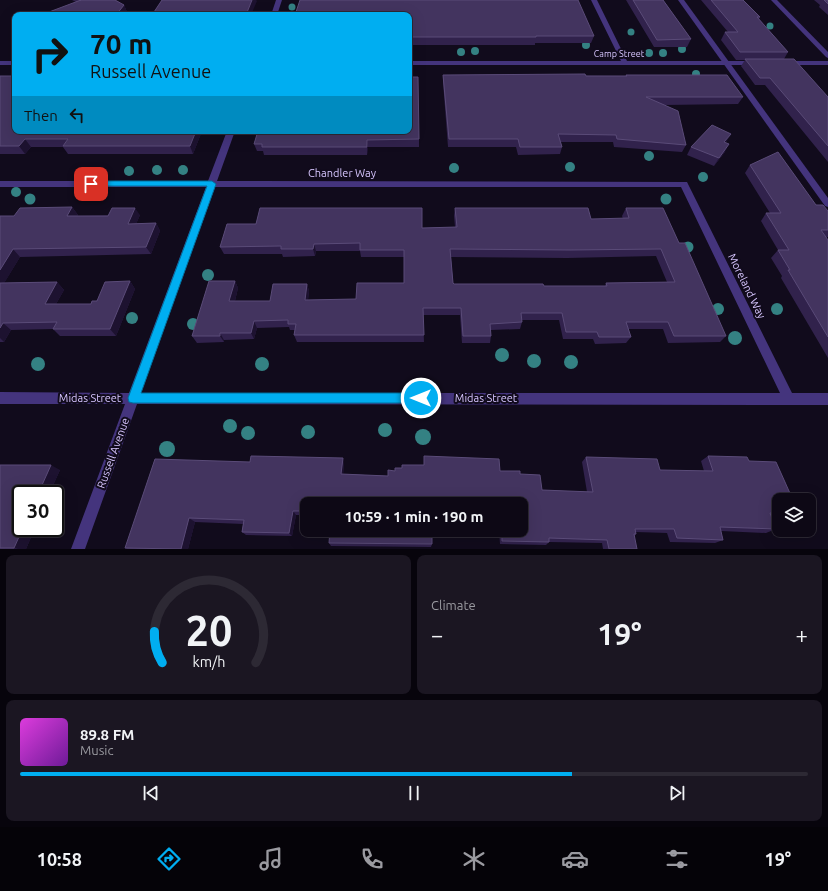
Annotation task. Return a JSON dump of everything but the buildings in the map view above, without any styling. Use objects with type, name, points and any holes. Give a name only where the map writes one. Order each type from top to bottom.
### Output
[{"type":"street","points":[[275,12],[279,0]]},
{"type":"street","points":[[594,0],[625,63]]},
{"type":"street","points":[[774,0],[828,56]]},
{"type":"street","points":[[0,63],[12,63]]},
{"type":"street","name":"Camp Street","points":[[412,63],[765,63]]},
{"type":"street","points":[[781,63],[828,63]]},
{"type":"street","name":"Russell Avenue","points":[[78,549],[230,134]]},
{"type":"street","name":"Chandler Way","points":[[0,184],[684,184]]},
{"type":"street","name":"Moreland Way","points":[[684,184],[789,398]]},
{"type":"street","name":"Midas Street","points":[[0,398],[828,398]]},
{"type":"lane","points":[[681,0],[828,204]]},
{"type":"route","points":[[91,184],[212,184],[133,398],[421,398]]}]
